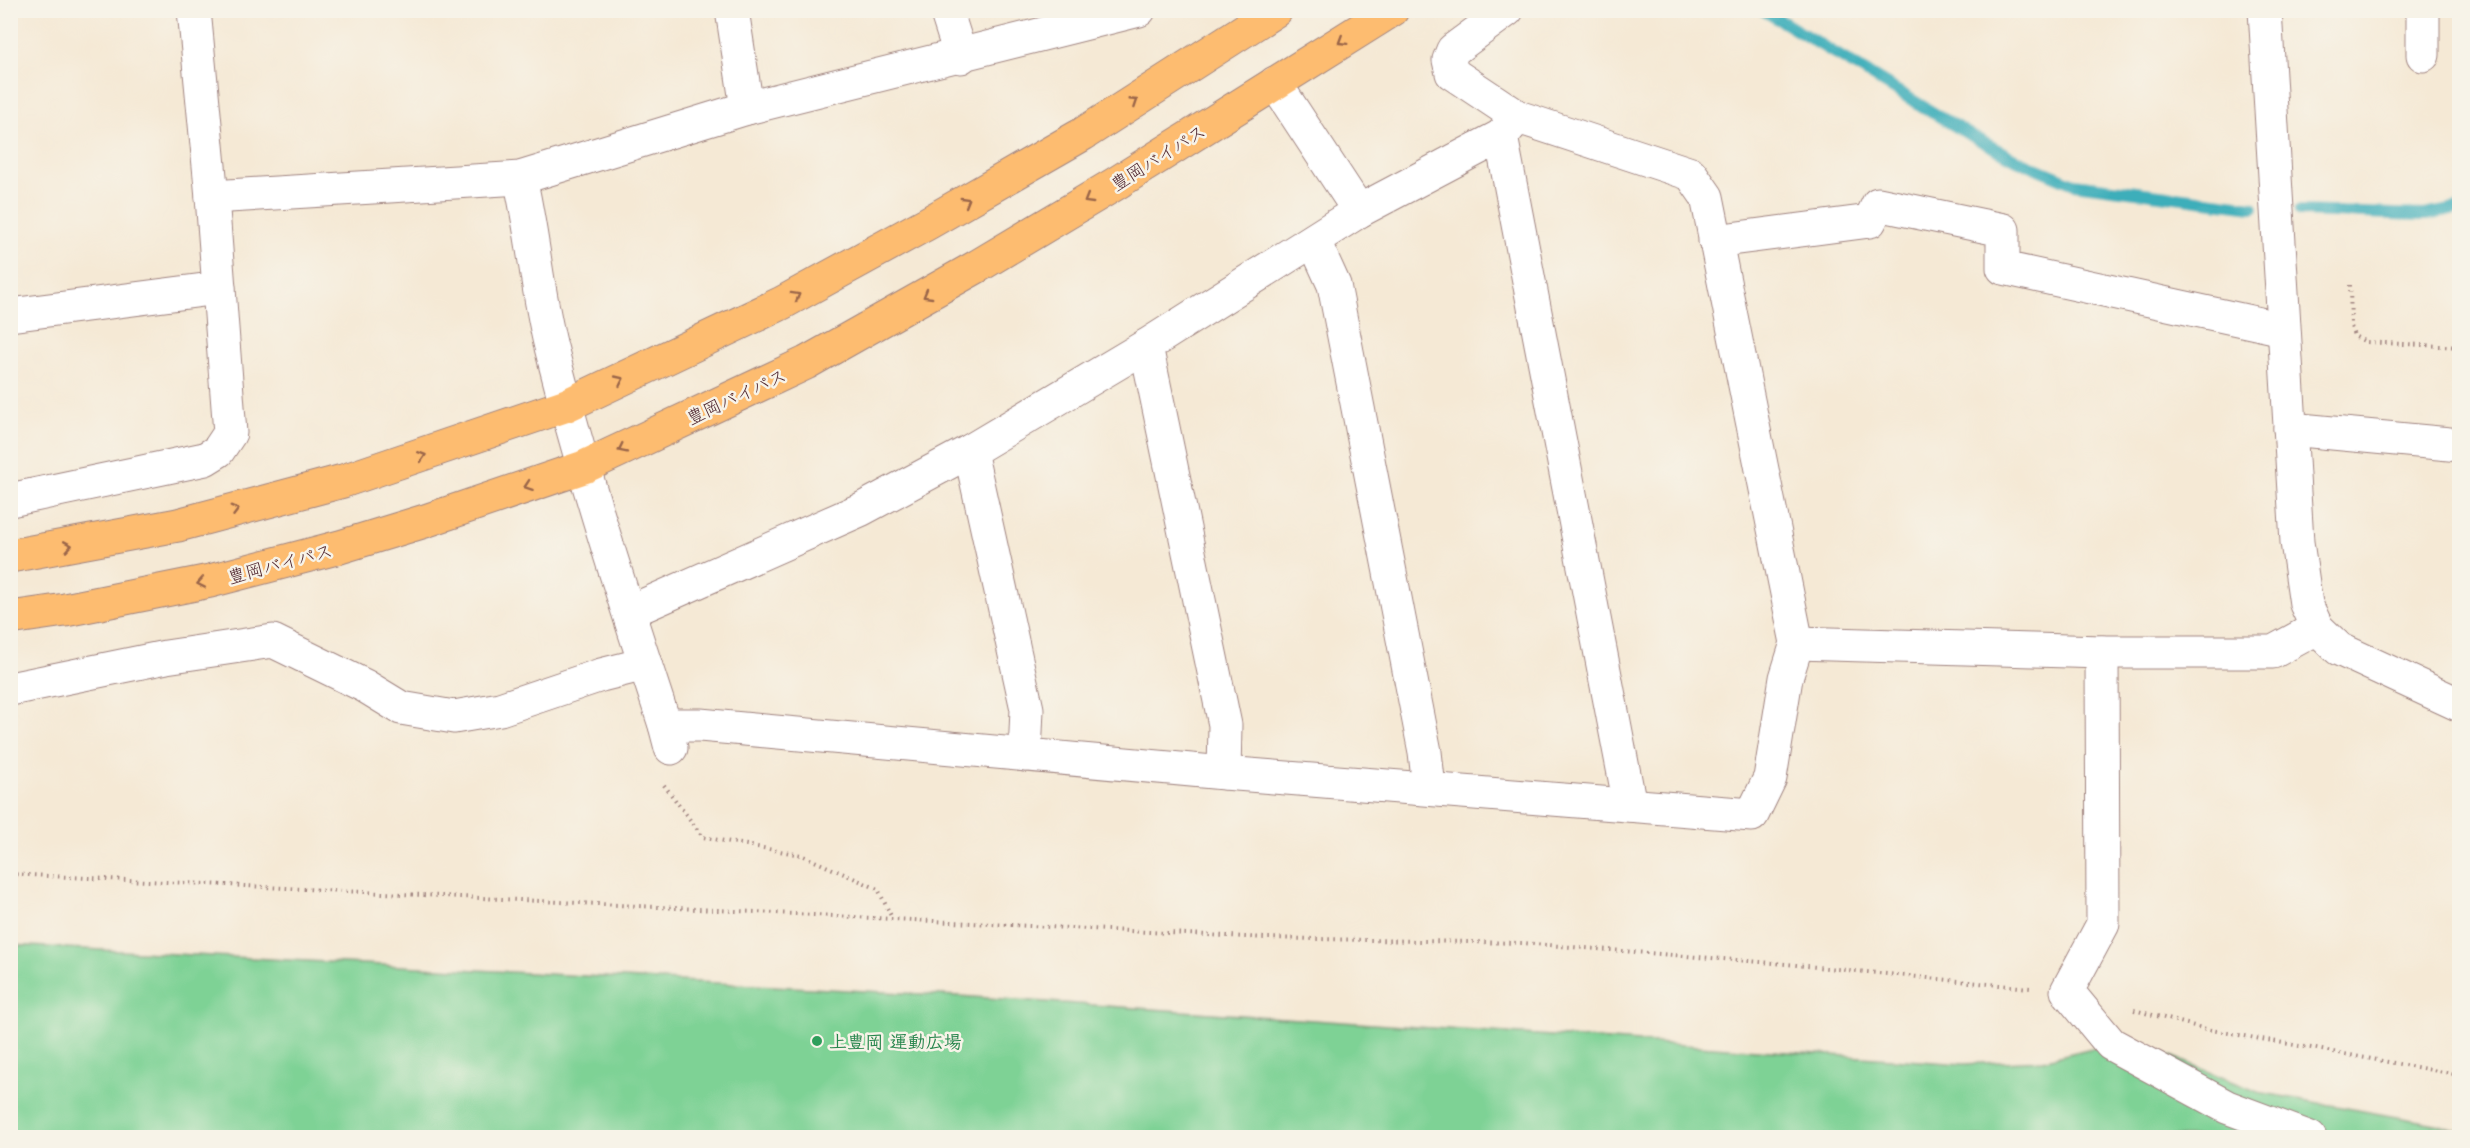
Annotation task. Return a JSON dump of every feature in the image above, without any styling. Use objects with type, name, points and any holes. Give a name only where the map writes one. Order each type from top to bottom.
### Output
[{"type":"highway","points":[[10,556],[178,525],[320,488],[455,445],[567,405],[782,303],[928,223],[1083,134],[1276,10]]},
{"type":"highway","name":"豊岡バイパス","points":[[10,618],[65,610],[210,581],[404,528],[584,467],[806,363],[978,266],[1115,184],[1392,10]]},
{"type":"street","points":[[10,500],[205,459],[218,451],[231,433],[194,10]]},
{"type":"street","points":[[732,10],[747,108]]},
{"type":"street","points":[[946,10],[961,57]]},
{"type":"street","points":[[212,197],[520,178],[747,108],[961,57],[1139,10]]},
{"type":"street","points":[[520,178],[531,222],[547,330],[600,528],[668,736],[700,725],[1224,773],[1752,815],[1770,778],[1786,678],[1797,643],[1707,197],[1691,174],[1509,127],[1452,73],[1450,67],[1453,50],[1507,10]]},
{"type":"street","points":[[2265,10],[2297,542],[2306,604],[2317,628],[2338,649],[2460,705]]},
{"type":"street","points":[[2422,55],[2423,10]]},
{"type":"street","points":[[1275,83],[1359,211]]},
{"type":"street","points":[[629,612],[860,510],[969,451],[1146,346],[1359,211],[1509,127]]},
{"type":"street","points":[[1509,127],[1630,805]]},
{"type":"street","points":[[1715,241],[1870,221],[1878,204],[2003,230],[2003,268],[2283,329]]},
{"type":"street","points":[[1314,241],[1334,285],[1425,752],[1429,788]]},
{"type":"street","points":[[10,315],[219,288]]},
{"type":"street","points":[[1146,346],[1225,725],[1224,773]]},
{"type":"street","points":[[2290,429],[2460,445]]},
{"type":"street","points":[[969,451],[1027,709],[1024,755]]},
{"type":"street","points":[[1797,643],[2102,652],[2274,652],[2317,628]]},
{"type":"street","points":[[10,689],[166,657],[273,641],[365,686],[401,708],[454,717],[500,709],[601,675],[645,664]]},
{"type":"street","points":[[2102,652],[2103,924],[2067,991],[2111,1044],[2227,1107],[2310,1137]]},
{"type":"path","points":[[2350,285],[2351,326],[2354,336],[2366,342],[2460,346]]},
{"type":"path","points":[[668,736],[661,781],[703,837],[801,855],[878,889],[892,918]]},
{"type":"path","points":[[10,874],[1266,938],[1522,943],[1786,964],[2067,991]]},
{"type":"path","points":[[2131,1009],[2206,1029],[2460,1075]]},
{"type":"green space","name":"上豊岡 運動広場","points":[[10,945],[958,996],[1964,1064],[2043,1060],[2129,1039],[2258,1092],[2441,1125],[2459,1130],[2459,1137],[11,1137]]},
{"type":"waterway","points":[[1763,10],[1970,135],[2017,160],[2074,184],[2253,207]]},
{"type":"waterway","points":[[2300,211],[2425,215],[2460,208]]},
{"type":"place","name":"上豊岡 運動広場","points":[[817,1041]]}]
